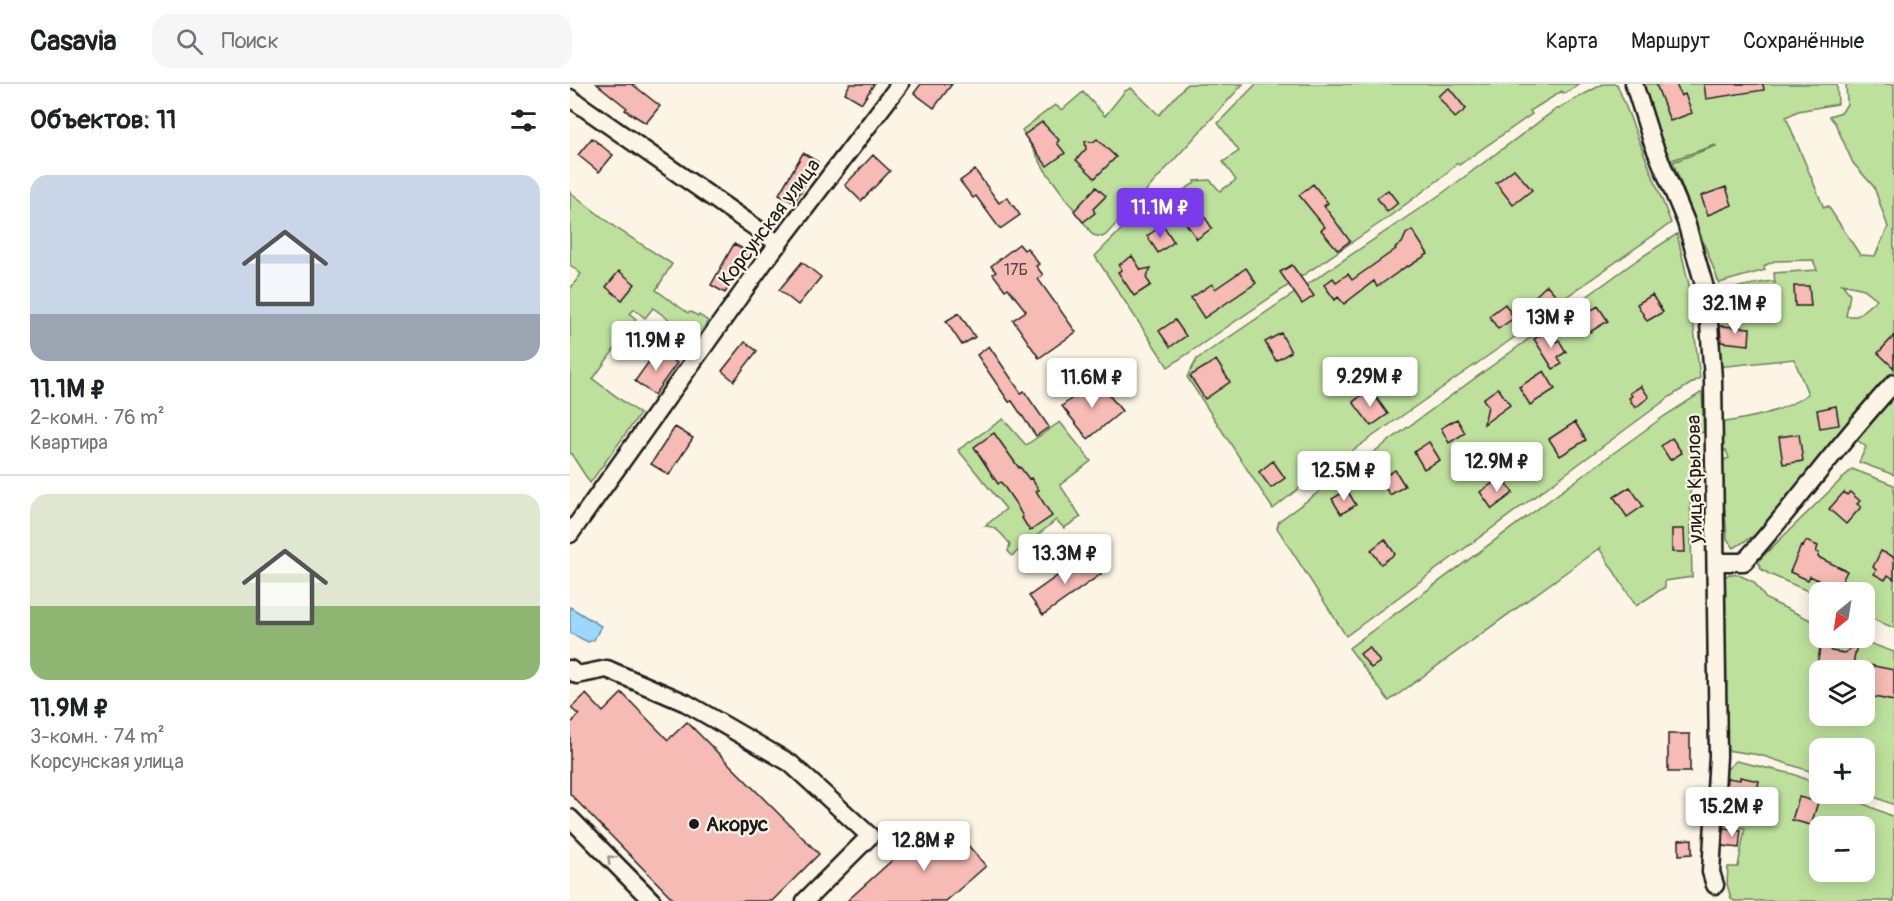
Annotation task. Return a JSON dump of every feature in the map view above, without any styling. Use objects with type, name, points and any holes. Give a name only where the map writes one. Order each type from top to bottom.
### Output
[{"type":"street","name":"Корсунская улица","points":[[570,534],[778,244],[900,84]]},
{"type":"street","name":"улица Крылова","points":[[1634,84],[1652,141],[1686,222],[1707,294],[1713,379],[1716,562],[1718,756],[1711,872],[1715,885]]},
{"type":"street","points":[[570,98],[778,244]]},
{"type":"street","points":[[1716,562],[1744,562],[1809,486],[1843,441],[1894,383]]},
{"type":"street","points":[[572,676],[607,669],[686,703],[790,763],[870,836],[805,901]]},
{"type":"street","points":[[570,818],[645,899]]},
{"type":"green space","points":[[1187,84],[1243,84],[1106,235],[1102,237],[1093,235],[1045,170],[1022,130],[1055,105],[1062,110],[1083,92],[1105,116],[1125,91],[1131,88],[1159,115]]},
{"type":"green space","points":[[1256,84],[1580,84],[1564,94],[1562,91],[1530,111],[1532,114],[1459,165],[1457,163],[1445,175],[1386,219],[1168,367],[1095,256],[1157,194],[1162,202],[1195,183],[1194,181],[1210,180],[1220,191],[1236,180],[1223,162],[1239,151],[1218,123]]},
{"type":"green space","points":[[1603,84],[1617,84],[1671,223],[1525,326],[1526,329],[1303,485],[1273,509],[1187,377],[1197,359],[1444,192],[1555,110]]},
{"type":"green space","points":[[1640,84],[1837,84],[1838,104],[1798,111],[1786,117],[1824,208],[1828,206],[1860,255],[1875,256],[1888,227],[1874,187],[1853,163],[1835,123],[1829,116],[1842,112],[1847,104],[1846,84],[1894,84],[1894,374],[1760,532],[1734,548],[1727,539],[1721,461],[1729,458],[1726,450],[1721,452],[1719,423],[1754,417],[1776,410],[1808,394],[1794,359],[1718,367],[1717,301],[1734,289],[1771,281],[1775,283],[1774,273],[1817,270],[1813,260],[1774,261],[1764,266],[1765,270],[1719,283],[1673,162],[1716,146],[1669,161]],"holes":[[[1842,284],[1864,289],[1877,299],[1857,316],[1846,316],[1850,294]]]},
{"type":"green space","points":[[570,192],[616,228],[672,264],[656,290],[688,313],[699,315],[708,321],[697,340],[653,308],[645,318],[634,309],[630,314],[636,319],[593,379],[640,414],[590,483],[570,452],[570,289],[581,274],[570,265]]},
{"type":"green space","points":[[1677,234],[1693,302],[1691,304],[1700,378],[1671,396],[1346,636],[1277,528],[1279,521],[1637,260]]},
{"type":"green space","points":[[1702,392],[1704,432],[1692,434],[1694,489],[1690,491],[1692,577],[1665,581],[1665,587],[1636,606],[1599,548],[1389,701],[1349,648],[1663,417]]},
{"type":"green space","points":[[1894,396],[1894,475],[1859,462],[1866,447],[1857,440]]},
{"type":"green space","points":[[1003,419],[1026,445],[1060,422],[1091,461],[1060,485],[1081,517],[1064,528],[1056,520],[1012,556],[1008,551],[1010,544],[1002,535],[993,528],[985,526],[1006,509],[958,450]]},
{"type":"green space","points":[[1852,469],[1894,485],[1894,628],[1875,620],[1875,582],[1809,582],[1809,592],[1769,574],[1761,569],[1758,561]]},
{"type":"green space","points":[[1729,574],[1739,575],[1754,582],[1766,599],[1809,619],[1809,648],[1875,648],[1875,645],[1894,652],[1894,805],[1875,797],[1875,738],[1809,738],[1809,771],[1760,755],[1719,749],[1721,580]]},
{"type":"green space","points":[[1736,761],[1793,774],[1809,781],[1809,804],[1864,804],[1894,817],[1894,901],[1735,901],[1731,899],[1727,884],[1728,867],[1738,867],[1745,828],[1719,824],[1724,772]]},
{"type":"water","points":[[570,607],[601,626],[594,640],[588,642],[570,633]]},
{"type":"building","points":[[597,84],[632,84],[660,106],[646,123],[625,110],[627,108]]},
{"type":"building","points":[[850,84],[874,84],[862,103],[845,93]]},
{"type":"building","points":[[921,84],[952,84],[934,108],[914,93]]},
{"type":"building","points":[[1656,84],[1676,84],[1681,96],[1685,94],[1692,113],[1670,121]]},
{"type":"building","points":[[1704,84],[1763,84],[1764,90],[1706,99]]},
{"type":"building","points":[[1449,88],[1466,109],[1455,118],[1438,96]]},
{"type":"building","points":[[1042,122],[1059,140],[1057,143],[1065,153],[1047,166],[1024,135]]},
{"type":"building","points":[[592,138],[613,155],[599,172],[578,155]]},
{"type":"building","points":[[1097,139],[1116,157],[1095,178],[1076,160],[1086,149],[1085,141],[1093,142]]},
{"type":"building","points":[[803,153],[818,162],[794,203],[779,194]]},
{"type":"building","points":[[873,155],[890,171],[861,201],[845,185]]},
{"type":"building","points":[[1514,169],[1532,190],[1513,205],[1496,183]]},
{"type":"building","points":[[975,170],[999,203],[1007,197],[1020,215],[1000,229],[976,196],[973,198],[960,181]]},
{"type":"building","points":[[1313,184],[1328,203],[1324,206],[1350,241],[1338,250],[1321,230],[1325,227],[1299,195]]},
{"type":"building","points":[[1096,187],[1106,196],[1093,209],[1095,213],[1083,222],[1074,211]]},
{"type":"building","points":[[1726,187],[1732,205],[1708,215],[1701,196]]},
{"type":"building","points":[[1388,190],[1398,203],[1387,212],[1377,198]]},
{"type":"building","points":[[1200,210],[1212,228],[1197,239],[1185,222]]},
{"type":"building","points":[[1163,225],[1174,242],[1158,253],[1147,236]]},
{"type":"building","points":[[1412,230],[1428,254],[1377,287],[1374,281],[1344,304],[1338,297],[1335,300],[1324,285],[1333,278],[1336,282],[1348,274],[1352,280],[1396,249],[1406,234]]},
{"type":"building","points":[[734,244],[749,252],[725,293],[711,285]]},
{"type":"building","points":[[1019,244],[1024,250],[1027,248],[1039,264],[1036,266],[1043,275],[1038,279],[1076,332],[1039,358],[1013,320],[1026,311],[1008,288],[1005,290],[993,274],[996,272],[991,266]]},
{"type":"building","points":[[1132,256],[1141,270],[1151,268],[1146,278],[1151,285],[1134,296],[1118,272],[1122,270],[1119,265]]},
{"type":"building","points":[[802,262],[821,277],[798,305],[779,290]]},
{"type":"building","points":[[1292,265],[1314,296],[1302,304],[1280,272]]},
{"type":"building","points":[[1246,268],[1256,283],[1204,318],[1191,298],[1212,284],[1215,289]]},
{"type":"building","points":[[619,271],[635,284],[622,300],[606,287]]},
{"type":"building","points":[[1547,285],[1561,301],[1537,320],[1525,306]]},
{"type":"building","points":[[1794,286],[1809,286],[1811,306],[1795,306]]},
{"type":"building","points":[[1652,295],[1663,312],[1647,321],[1637,304]]},
{"type":"building","points":[[1505,304],[1514,318],[1498,329],[1489,316]]},
{"type":"building","points":[[1598,306],[1608,321],[1590,332],[1581,317]]},
{"type":"building","points":[[959,313],[975,337],[962,345],[946,321]]},
{"type":"building","points":[[1175,320],[1186,336],[1170,347],[1159,331]]},
{"type":"building","points":[[1720,326],[1750,328],[1749,345],[1721,342]]},
{"type":"building","points":[[1549,330],[1566,352],[1558,357],[1562,364],[1553,369],[1534,339]]},
{"type":"building","points":[[1281,333],[1291,352],[1276,361],[1265,342]]},
{"type":"building","points":[[1894,336],[1894,368],[1878,353]]},
{"type":"building","points":[[745,342],[757,351],[734,381],[722,371]]},
{"type":"building","points":[[989,346],[1021,393],[1024,391],[1049,427],[1036,436],[1012,401],[1009,402],[977,355]]},
{"type":"building","points":[[658,349],[677,363],[654,395],[635,381]]},
{"type":"building","points":[[1216,360],[1230,382],[1205,399],[1190,376]]},
{"type":"building","points":[[1544,371],[1555,389],[1530,405],[1519,387]]},
{"type":"building","points":[[1096,379],[1122,411],[1088,439],[1062,406]]},
{"type":"building","points":[[1641,386],[1649,397],[1635,408],[1629,398],[1632,396],[1630,393]]},
{"type":"building","points":[[1498,388],[1510,405],[1484,424],[1488,406],[1483,399]]},
{"type":"building","points":[[1370,389],[1388,414],[1371,426],[1353,402]]},
{"type":"building","points":[[1836,406],[1839,425],[1820,428],[1817,410]]},
{"type":"building","points":[[1457,419],[1465,433],[1449,443],[1441,428]]},
{"type":"building","points":[[1575,422],[1586,440],[1560,456],[1549,439]]},
{"type":"building","points":[[675,427],[693,438],[669,475],[651,464]]},
{"type":"building","points":[[994,433],[1019,468],[1029,479],[1031,478],[1039,490],[1036,491],[1052,516],[1030,531],[1016,504],[1001,482],[998,484],[974,447]]},
{"type":"building","points":[[1799,434],[1803,461],[1783,464],[1779,437]]},
{"type":"building","points":[[1672,438],[1682,453],[1670,460],[1661,446]]},
{"type":"building","points":[[1429,442],[1440,460],[1424,469],[1414,452]]},
{"type":"building","points":[[1273,461],[1285,478],[1271,488],[1259,472]]},
{"type":"building","points":[[1395,470],[1405,486],[1390,495],[1380,480]]},
{"type":"building","points":[[1502,477],[1513,493],[1492,509],[1480,492]]},
{"type":"building","points":[[1630,487],[1643,506],[1627,517],[1614,497]]},
{"type":"building","points":[[1347,490],[1356,505],[1341,514],[1332,499]]},
{"type":"building","points":[[1844,492],[1847,495],[1850,492],[1860,501],[1857,504],[1861,507],[1846,524],[1829,509]]},
{"type":"building","points":[[1672,529],[1684,529],[1685,552],[1672,552]]},
{"type":"building","points":[[1385,539],[1395,554],[1381,564],[1371,550]]},
{"type":"building","points":[[1806,541],[1818,546],[1816,552],[1819,553],[1818,557],[1847,571],[1842,582],[1822,582],[1810,576],[1808,580],[1790,572],[1801,546],[1803,547]]},
{"type":"building","points":[[1881,551],[1894,557],[1894,579],[1888,575],[1885,580],[1874,574],[1876,570],[1873,567]]},
{"type":"building","points":[[1087,555],[1101,574],[1043,615],[1029,596]]},
{"type":"building","points":[[1369,647],[1380,662],[1371,668],[1360,654]]},
{"type":"building","points":[[1820,648],[1829,648],[1831,651],[1844,653],[1851,648],[1856,648],[1854,660],[1818,660]]},
{"type":"building","points":[[1875,666],[1894,670],[1894,701],[1875,697]]},
{"type":"building","name":"Акорус","points":[[622,693],[668,740],[687,722],[819,854],[772,901],[675,901],[570,794],[570,724],[579,715],[571,708],[586,694],[603,712]]},
{"type":"building","points":[[1668,734],[1690,734],[1690,772],[1668,772]]},
{"type":"building","points":[[1740,777],[1759,781],[1755,799],[1726,793],[1727,778],[1740,780]]},
{"type":"building","points":[[1799,797],[1809,800],[1809,804],[1817,804],[1814,816],[1809,816],[1809,824],[1792,820]]},
{"type":"building","points":[[928,828],[946,847],[959,835],[986,866],[946,901],[847,901]]},
{"type":"building","points":[[1724,828],[1741,830],[1739,848],[1723,846]]},
{"type":"building","points":[[1692,839],[1692,854],[1679,855],[1679,840]]},
{"type":"place","name":"Акорус","points":[[694,824]]}]
